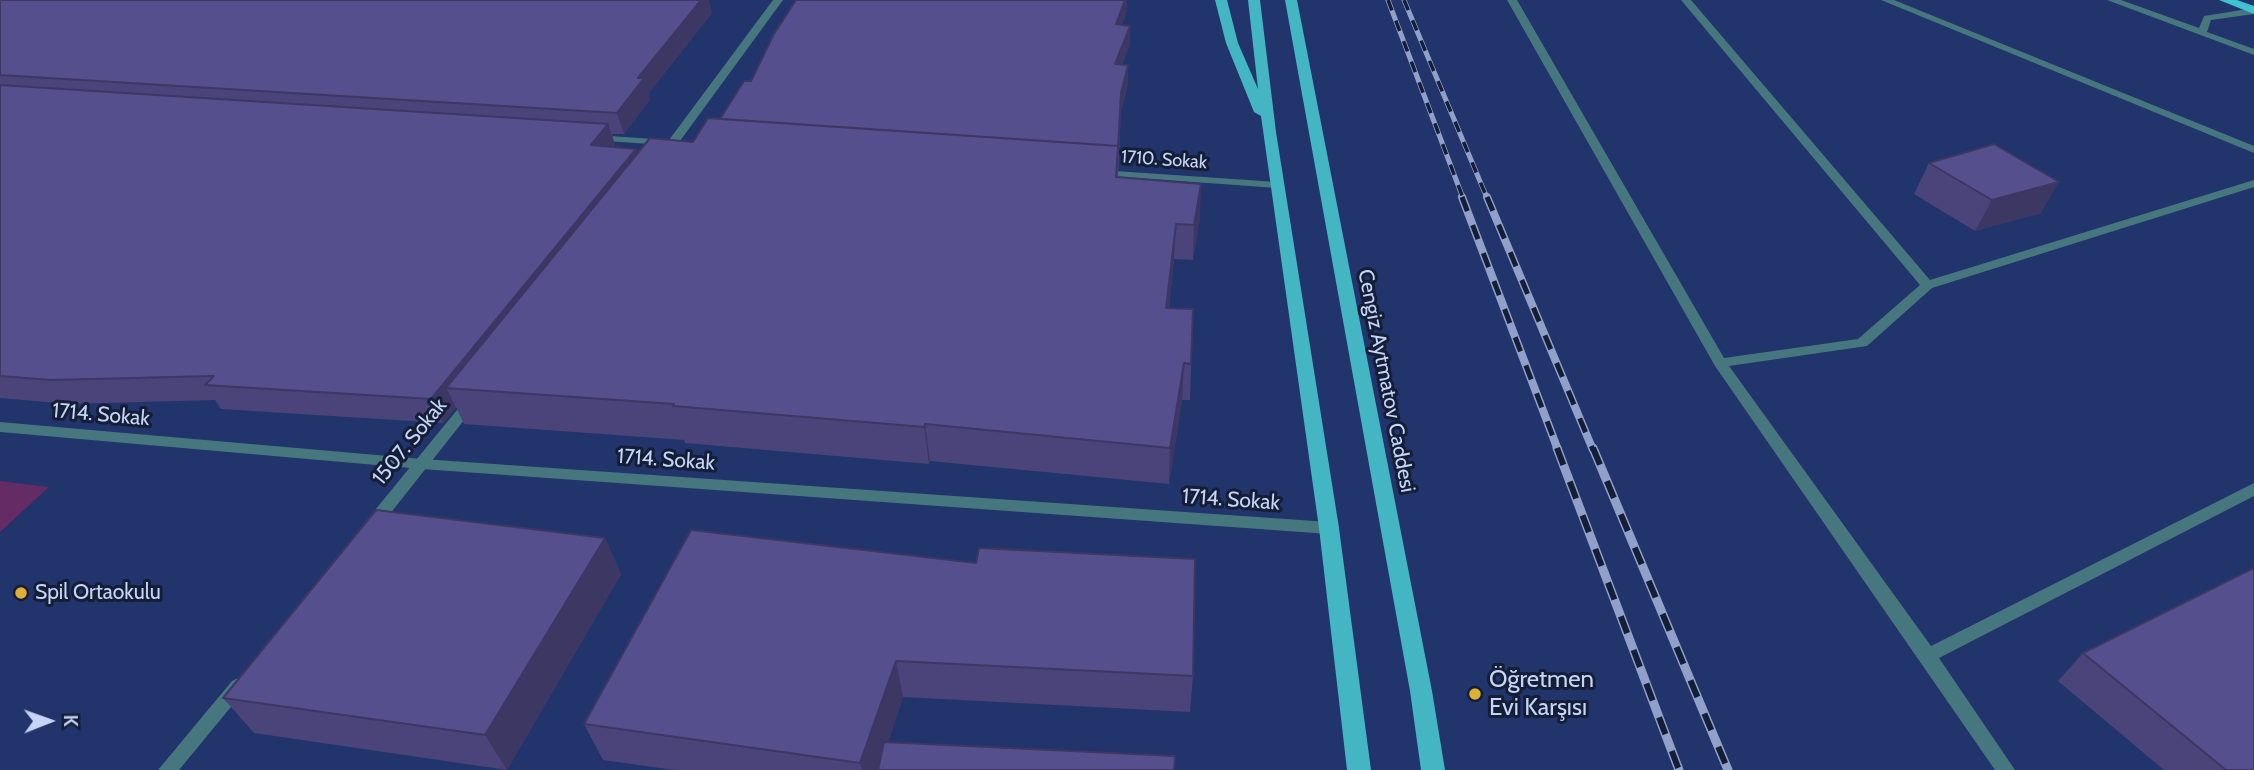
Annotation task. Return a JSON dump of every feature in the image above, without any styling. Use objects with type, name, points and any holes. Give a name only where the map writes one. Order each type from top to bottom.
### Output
[{"type":"highway","points":[[2225,0],[2254,10]]},
{"type":"main road","points":[[1221,0],[1232,43],[1269,132]]},
{"type":"main road","points":[[1254,0],[1269,132],[1329,528],[1359,770]]},
{"type":"main road","name":"Cengiz Aytmatov Caddesi","points":[[1291,0],[1421,691],[1433,770]]},
{"type":"street","points":[[657,164],[778,0]]},
{"type":"street","points":[[1512,0],[1720,363],[2006,770]]},
{"type":"street","points":[[1686,0],[1927,285]]},
{"type":"street","points":[[1886,0],[2254,150]]},
{"type":"street","points":[[2112,0],[2254,52]]},
{"type":"street","points":[[2132,7],[2152,0]]},
{"type":"street","points":[[2202,32],[2207,18],[2254,10]]},
{"type":"street","points":[[578,136],[688,144]]},
{"type":"street","name":"1710. Sokak","points":[[1085,172],[1277,186]]},
{"type":"street","points":[[1720,363],[1862,342],[1927,285],[2254,183]]},
{"type":"street","name":"1507. Sokak","points":[[362,537],[481,389]]},
{"type":"street","name":"1714. Sokak","points":[[0,427],[422,464],[1329,528]]},
{"type":"street","points":[[1928,656],[2254,489]]},
{"type":"street","points":[[167,770],[250,671]]},
{"type":"shaded area","points":[[0,481],[49,487],[0,532]]},
{"type":"building","points":[[0,0],[701,0],[638,78],[644,78],[617,113],[0,75]]},
{"type":"building","points":[[796,0],[1125,0],[1116,24],[1130,26],[1115,64],[1128,65],[1121,93],[1118,148],[720,119],[744,81],[751,81],[774,34]]},
{"type":"building","points":[[0,85],[608,124],[591,145],[636,149],[431,399],[205,385],[214,376],[51,380],[0,376]]},
{"type":"building","points":[[708,118],[1118,146],[1116,177],[1201,184],[1194,225],[1176,224],[1166,308],[1193,309],[1191,364],[1184,363],[1170,448],[925,424],[924,427],[673,406],[674,404],[446,388],[650,138],[693,142]]},
{"type":"building","points":[[1994,144],[2059,182],[1992,200],[1929,163]]},
{"type":"building","points":[[376,510],[605,538],[485,735],[223,698]]},
{"type":"building","points":[[691,530],[976,563],[979,548],[1195,559],[1193,676],[896,661],[860,763],[584,724]]},
{"type":"building","points":[[2254,568],[2254,770],[2226,770],[2083,653]]},
{"type":"building","points":[[884,742],[1175,756],[1174,770],[878,770]]},
{"type":"railway","points":[[1388,0],[1463,198]]},
{"type":"railway","points":[[1404,0],[1487,198]]},
{"type":"railway","points":[[1462,197],[1558,450]]},
{"type":"railway","points":[[1487,197],[1593,450]]},
{"type":"railway","points":[[1557,448],[1679,770]]},
{"type":"railway","points":[[1593,448],[1728,770]]},
{"type":"place","name":"Spil Ortaokulu","points":[[21,593]]},
{"type":"place","name":"Öğretmen Evi Karşısı","points":[[1475,694]]}]
